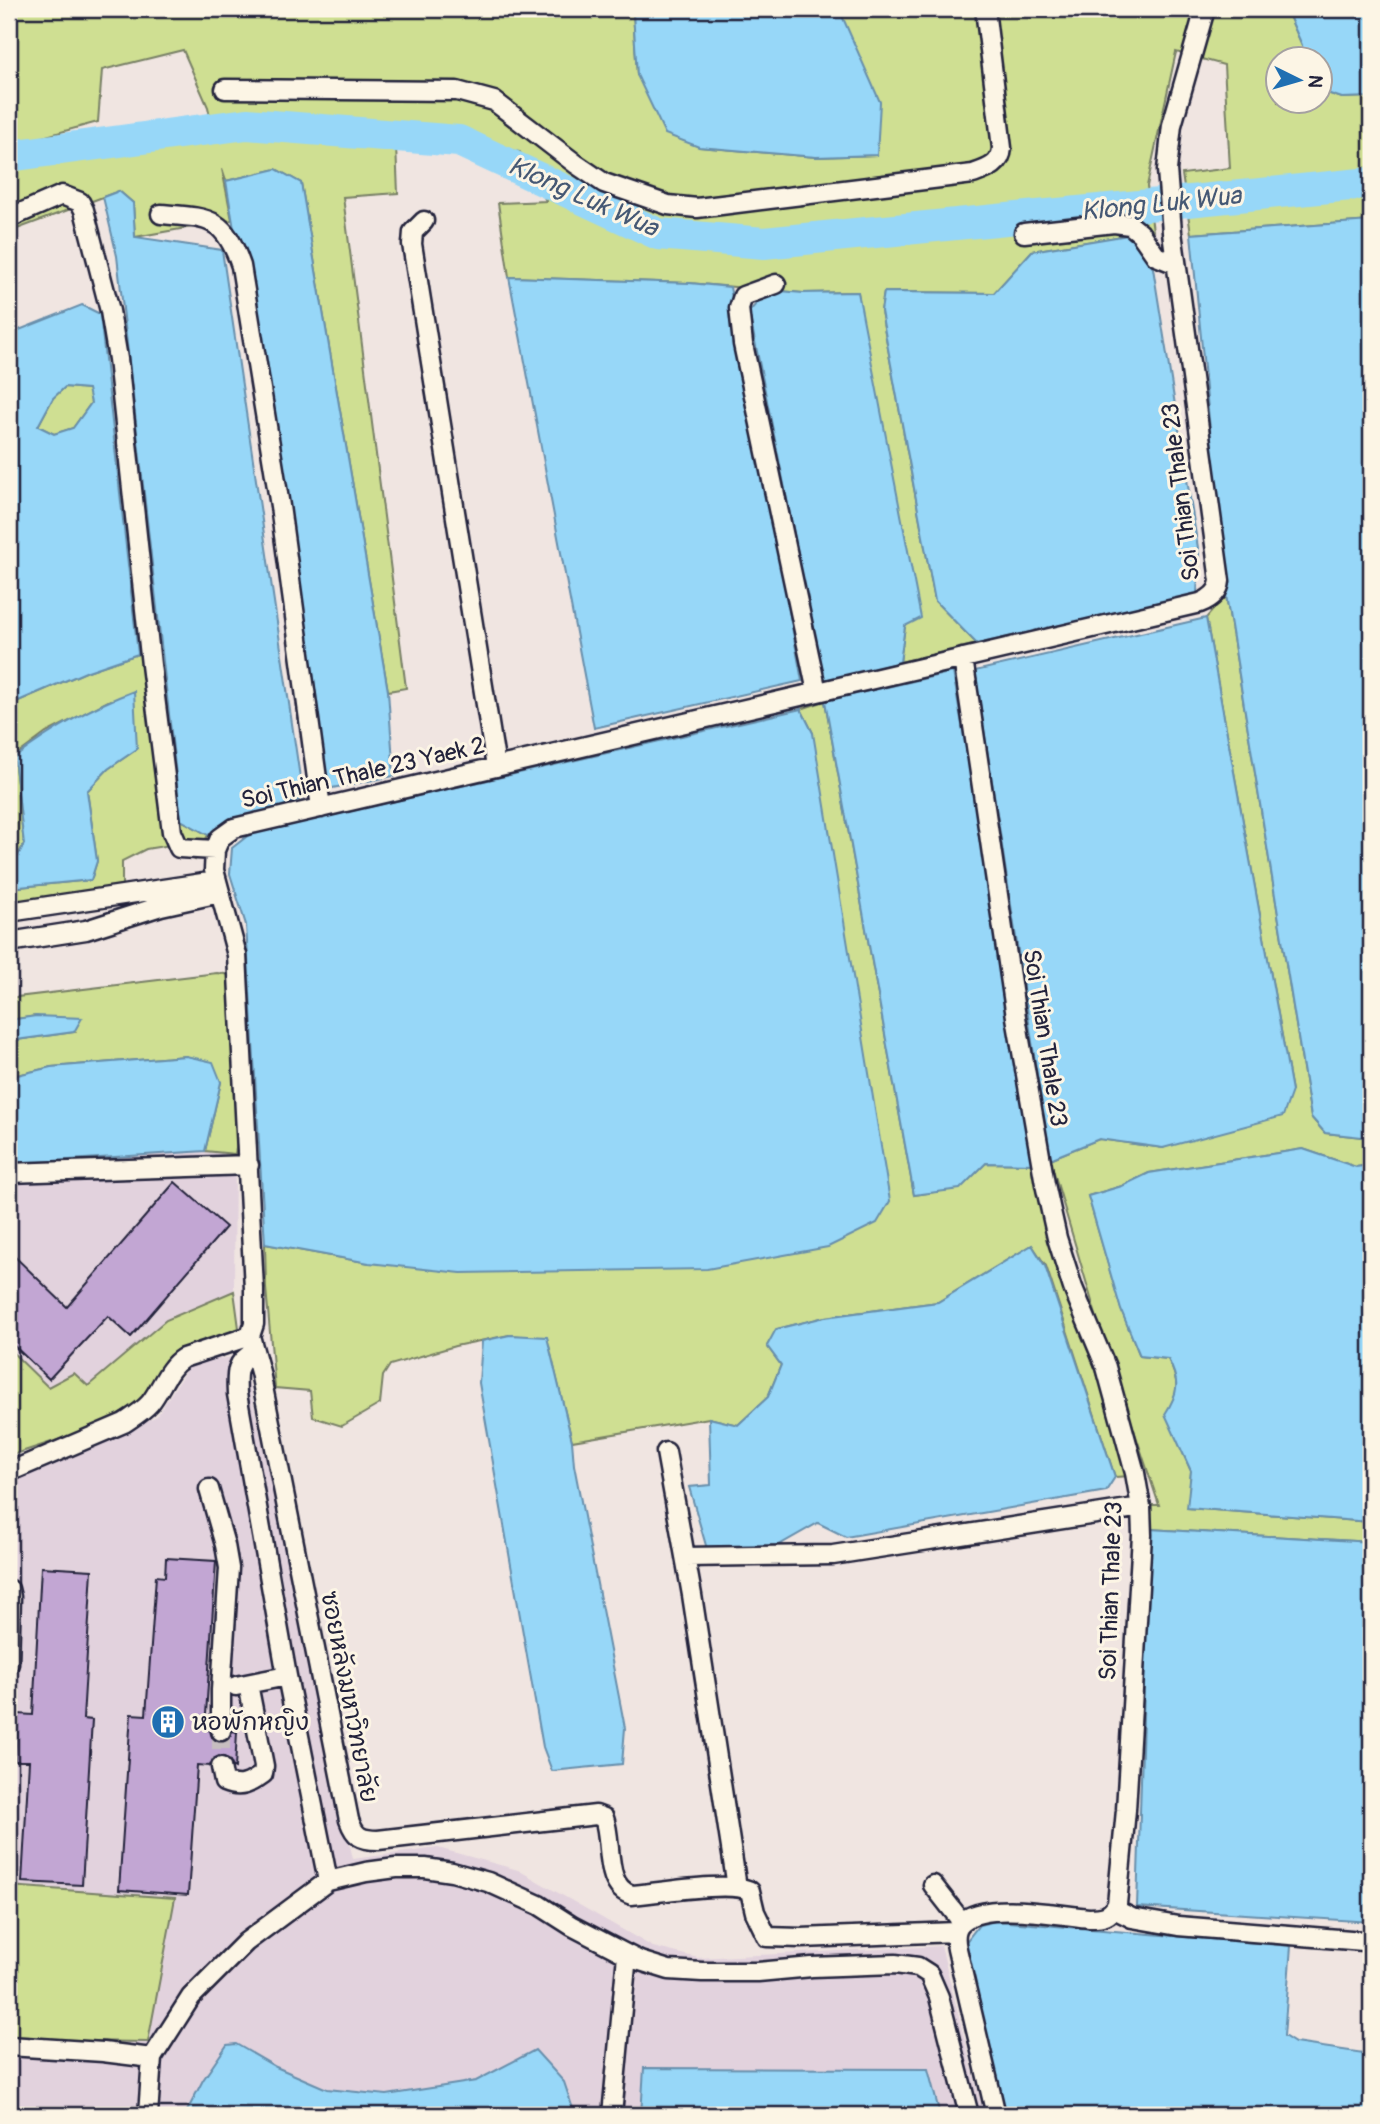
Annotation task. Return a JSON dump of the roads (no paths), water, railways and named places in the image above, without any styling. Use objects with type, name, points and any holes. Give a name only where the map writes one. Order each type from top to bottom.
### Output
[{"type":"street","points":[[225,89],[457,91],[480,96],[494,101],[604,183],[667,205],[697,208],[973,174],[991,167],[1002,155],[1002,148],[985,9]]},
{"type":"street","name":"Soi Thian Thale 23","points":[[1114,1909],[1120,1882],[1126,1810],[1140,1582],[1141,1507],[1135,1473],[1106,1367],[1065,1263],[1045,1184],[1016,1017],[963,657],[1200,603],[1209,600],[1219,588],[1172,232],[1167,170],[1172,125],[1205,9]]},
{"type":"street","points":[[9,218],[62,195],[80,202],[84,210],[110,310],[118,359],[172,832],[179,848],[215,850],[214,870],[237,955],[254,1289],[253,1337],[239,1367],[237,1394],[287,1675],[328,1881]]},
{"type":"street","points":[[161,214],[207,219],[227,233],[241,266],[280,506],[321,808]]},
{"type":"street","points":[[424,221],[413,232],[413,255],[496,767]]},
{"type":"street","points":[[1024,233],[1114,223],[1130,225],[1140,233],[1156,256],[1177,264]]},
{"type":"street","points":[[776,284],[743,296],[739,308],[741,332],[817,692]]},
{"type":"street","name":"Soi Thian Thale 23 Yaek 2","points":[[215,850],[219,838],[234,828],[963,657]]},
{"type":"street","points":[[9,912],[218,887]]},
{"type":"street","points":[[9,942],[86,930],[218,887]]},
{"type":"street","points":[[9,1173],[248,1165]]},
{"type":"street","points":[[9,1471],[124,1423],[150,1403],[177,1362],[183,1358],[253,1337]]},
{"type":"street","name":"ซอยหลังมหาวิทยาลัย","points":[[253,1337],[349,1821],[358,1837],[363,1840],[378,1840],[596,1815],[604,1818],[608,1830],[612,1873],[623,1892],[632,1895],[737,1887]]},
{"type":"street","points":[[666,1452],[737,1887],[750,1891],[755,1912],[767,1937],[801,1938],[959,1927],[975,1915],[991,1910],[1089,1918],[1105,1917],[1114,1909],[1132,1918],[1178,1926],[1363,1941]]},
{"type":"street","points":[[209,1489],[229,1568],[221,1731]]},
{"type":"street","points":[[685,1557],[833,1555],[1141,1507]]},
{"type":"street","points":[[9,1589],[9,1663]]},
{"type":"street","points":[[221,1690],[287,1675]]},
{"type":"street","points":[[221,1767],[224,1782],[235,1787],[245,1785],[263,1774],[264,1766],[248,1684]]},
{"type":"street","points":[[148,2115],[152,2058],[191,1997],[246,1942],[328,1881],[366,1872],[425,1868],[488,1882],[516,1894],[627,1955],[669,1970],[758,1972],[895,1964],[918,1967],[929,1974],[939,1997],[970,2115]]},
{"type":"street","points":[[933,1885],[959,1927],[957,1949],[996,2115]]},
{"type":"street","points":[[612,2115],[627,1955]]},
{"type":"street","points":[[9,2046],[152,2058]]},
{"type":"water","points":[[628,9],[839,9],[880,102],[877,155],[816,157],[699,147],[665,134],[637,75],[633,12]]},
{"type":"water","points":[[1286,9],[1371,9],[1371,97],[1342,98],[1334,95],[1334,46],[1302,45]]},
{"type":"water","points":[[276,169],[301,183],[388,691],[394,776],[327,789],[226,181]]},
{"type":"water","points":[[119,191],[133,203],[135,237],[222,250],[303,798],[208,835],[181,820],[117,256],[103,197]]},
{"type":"water","points":[[1371,221],[1371,1138],[1325,1133],[1311,1117],[1226,595],[1191,234]]},
{"type":"water","points":[[1128,235],[1153,268],[1199,554],[1197,595],[977,644],[935,601],[881,311],[884,292],[994,293],[1032,251]]},
{"type":"water","points":[[509,277],[689,283],[730,287],[802,681],[594,728]]},
{"type":"water","points":[[768,290],[803,293],[858,292],[921,618],[905,626],[900,662],[824,682],[749,312]]},
{"type":"water","points":[[82,305],[100,314],[138,654],[88,671],[9,705],[9,334]],"holes":[[[65,387],[88,389],[91,403],[73,428],[54,434],[38,426],[53,398]]]},
{"type":"water","points":[[1206,618],[1292,1091],[1283,1116],[1163,1148],[1099,1139],[1050,1159],[975,671]]},
{"type":"water","points":[[953,672],[1037,1164],[986,1163],[960,1189],[914,1195],[825,701]]},
{"type":"water","points":[[134,691],[137,749],[108,769],[87,791],[97,861],[91,880],[9,888],[9,873],[24,844],[14,758],[72,720]]},
{"type":"water","points":[[801,709],[813,733],[890,1201],[877,1223],[828,1247],[707,1269],[461,1273],[369,1263],[265,1244],[246,925],[230,874],[232,848],[250,834]]},
{"type":"water","points":[[36,1016],[82,1018],[74,1032],[9,1041],[9,1020]]},
{"type":"water","points":[[186,1056],[213,1062],[221,1082],[205,1151],[9,1164],[9,1077],[51,1067]]},
{"type":"water","points":[[1303,1149],[1356,1167],[1371,1165],[1371,1522],[1187,1508],[1191,1471],[1165,1414],[1175,1393],[1175,1374],[1168,1359],[1140,1356],[1121,1310],[1088,1196],[1122,1186],[1149,1173]]},
{"type":"water","points":[[1032,1245],[1045,1266],[1115,1477],[1106,1491],[846,1537],[818,1523],[779,1545],[707,1549],[689,1487],[711,1485],[709,1418],[738,1425],[768,1397],[781,1365],[767,1346],[776,1329],[825,1317],[938,1302]]},
{"type":"water","points":[[510,1335],[547,1337],[572,1441],[574,1465],[625,1728],[622,1764],[552,1771],[543,1747],[479,1383],[482,1341]]},
{"type":"water","points":[[1149,1529],[1371,1542],[1371,1922],[1137,1907]]},
{"type":"water","points":[[996,1921],[1291,1946],[1284,2036],[1295,2043],[1371,2054],[1371,2115],[1004,2115],[965,1943],[979,1925]]},
{"type":"water","points":[[236,2044],[276,2067],[327,2089],[387,2095],[476,2081],[535,2050],[564,2082],[575,2115],[185,2115],[203,2080],[227,2045]]},
{"type":"water","points":[[644,2068],[928,2069],[940,2115],[641,2115]]},
{"type":"waterway","name":"Klong Luk Wua","points":[[9,156],[247,124],[459,141],[658,234],[764,243],[1371,183]]},
{"type":"tunnel","points":[[221,1731],[221,1767]]},
{"type":"place","name":"หอพักหญิง","points":[[168,1722]]}]
